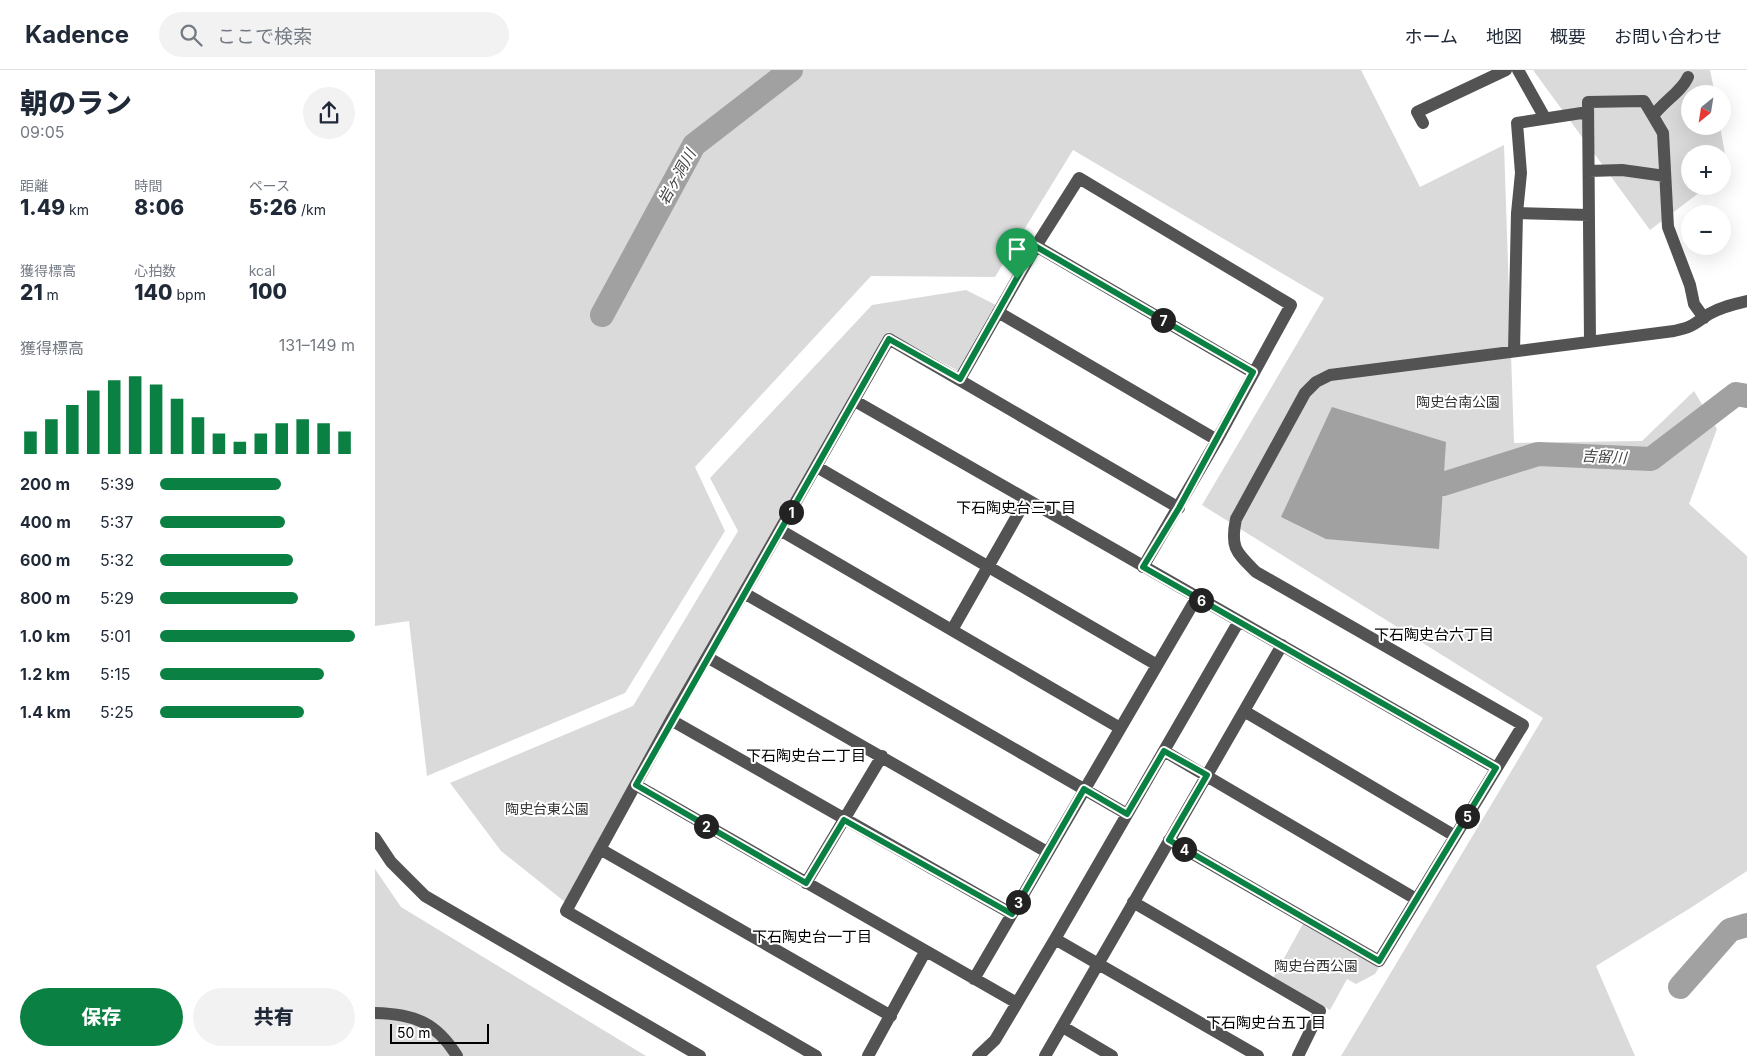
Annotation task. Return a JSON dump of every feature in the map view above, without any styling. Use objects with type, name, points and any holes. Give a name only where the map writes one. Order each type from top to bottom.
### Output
[{"type":"street","points":[[1423,123],[1417,112],[1506,70]]},
{"type":"street","points":[[1518,70],[1545,118]]},
{"type":"street","points":[[1653,116],[1662,104],[1685,84],[1688,77]]},
{"type":"street","points":[[1590,341],[1588,102],[1644,101],[1663,132],[1668,227],[1690,285],[1694,304],[1704,318]]},
{"type":"street","points":[[1514,351],[1517,213],[1521,173],[1517,122],[1588,112]]},
{"type":"street","points":[[1589,171],[1622,170],[1665,176]]},
{"type":"street","points":[[960,379],[1035,246],[1079,178],[1291,305],[1179,508],[1143,567]]},
{"type":"street","points":[[1517,213],[1589,215]]},
{"type":"street","points":[[1035,246],[1253,372]]},
{"type":"street","points":[[1169,840],[1379,961],[1523,725],[1256,572],[1239,554],[1232,538],[1236,519],[1305,393],[1316,382],[1330,375],[1693,327],[1704,318],[1726,306],[1747,301]]},
{"type":"street","points":[[998,312],[1217,440]]},
{"type":"street","points":[[816,1056],[566,911],[671,720],[889,339],[1179,508]]},
{"type":"street","points":[[855,401],[1496,768]]},
{"type":"street","points":[[817,467],[1157,664]]},
{"type":"street","points":[[952,630],[1026,500]]},
{"type":"street","points":[[780,530],[1120,728]]},
{"type":"street","points":[[744,593],[1127,814]]},
{"type":"street","points":[[974,979],[1197,598]]},
{"type":"street","points":[[978,1056],[995,1040],[1239,621]]},
{"type":"street","points":[[1045,1056],[1282,645]]},
{"type":"street","points":[[707,657],[1047,852]]},
{"type":"street","points":[[1244,711],[1455,836]]},
{"type":"street","points":[[671,720],[1012,914]]},
{"type":"street","points":[[1164,751],[1416,898]]},
{"type":"street","points":[[806,883],[881,756]]},
{"type":"street","points":[[636,785],[1017,1003]]},
{"type":"street","points":[[375,838],[391,862],[425,896],[700,1056]]},
{"type":"street","points":[[600,849],[891,1016]]},
{"type":"street","points":[[1133,902],[1320,1012],[1297,1056]]},
{"type":"street","points":[[1055,939],[1258,1056]]},
{"type":"street","points":[[867,1056],[925,952]]},
{"type":"street","points":[[375,1013],[395,1014],[427,1022],[447,1040],[457,1056]]},
{"type":"street","points":[[1063,1026],[1112,1056]]},
{"type":"green space","name":"陶史台南公園","points":[[375,70],[1361,70],[1420,187],[1504,145],[1514,443],[1642,441],[1694,391],[1717,429],[1689,504],[1747,556],[1747,871],[1596,966],[1635,1056],[1341,1056],[1543,718],[1202,505],[1324,298],[1073,150],[995,277],[871,276],[695,467],[725,531],[625,693],[427,776],[409,621],[375,626]]},
{"type":"green space","points":[[1533,70],[1710,70],[1713,85],[1681,85],[1681,135],[1722,135],[1723,145],[1681,145],[1681,195],[1696,195],[1650,230]]},
{"type":"green space","name":"陶史台東公園","points":[[966,290],[996,305],[958,371],[888,332],[565,902],[501,851],[450,783],[633,706],[738,531],[710,478],[872,305]]},
{"type":"green space","points":[[375,869],[401,907],[646,1056],[375,1056]]},
{"type":"green space","name":"陶史台西公園","points":[[1304,922],[1380,966],[1375,974],[1356,984],[1347,979],[1330,1010],[1273,978]]},
{"type":"shaded area","points":[[1332,407],[1446,442],[1439,549],[1326,539],[1281,517]]},
{"type":"waterway","name":"岩ヶ洞川","points":[[602,315],[694,145],[791,70]]},
{"type":"waterway","name":"吉留川","points":[[1443,484],[1538,454],[1651,459],[1736,394],[1747,396]]},
{"type":"waterway","points":[[1680,987],[1730,930],[1747,925]]},
{"type":"district","name":"下石陶史台三丁目","points":[[1016,508]]},
{"type":"district","name":"下石陶史台六丁目","points":[[1434,635]]},
{"type":"district","name":"下石陶史台二丁目","points":[[806,756]]},
{"type":"district","name":"下石陶史台一丁目","points":[[812,937]]},
{"type":"district","name":"下石陶史台五丁目","points":[[1266,1023]]},
{"type":"route","points":[[1035,246],[1253,372],[1179,508],[1143,567],[1496,768],[1379,961],[1169,840],[1207,775],[1164,751],[1127,814],[1084,789],[1012,914],[844,820],[806,883],[636,785],[671,720],[889,339],[960,379],[1017,279],[1035,246]]}]
